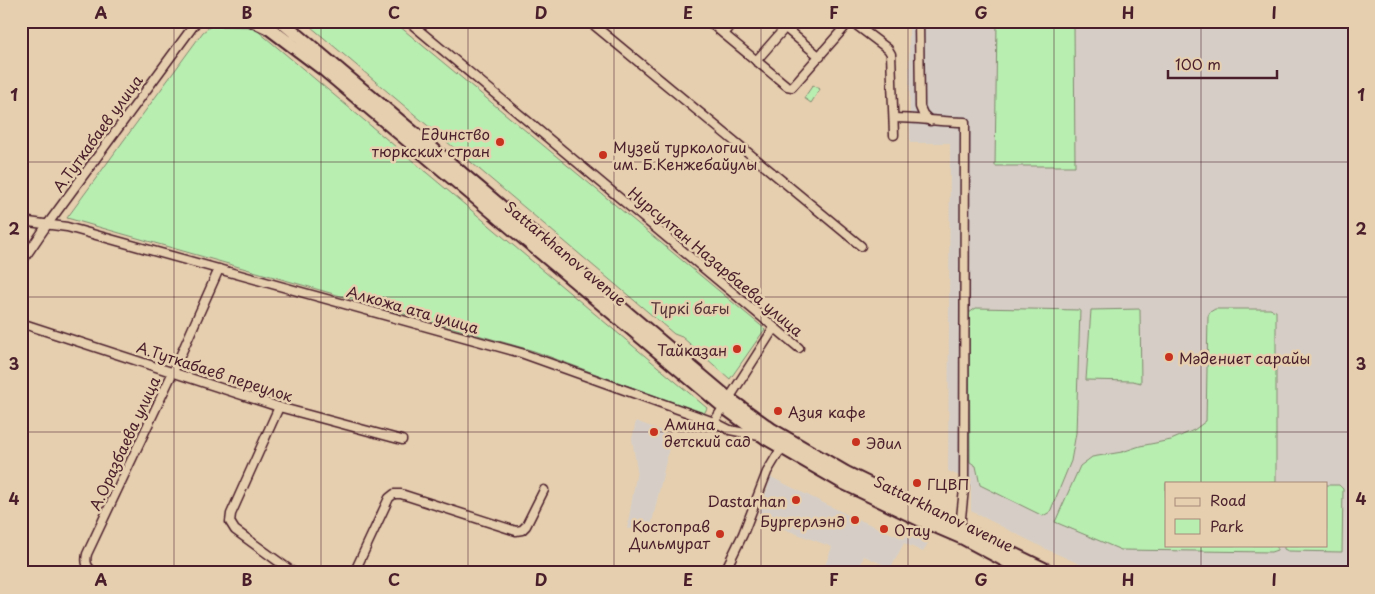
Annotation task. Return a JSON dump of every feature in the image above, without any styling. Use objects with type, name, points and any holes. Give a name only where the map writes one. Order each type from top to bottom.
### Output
[{"type":"main road","name":"Sattarkhanov avenue","points":[[254,21],[270,28],[322,68],[726,403],[813,455],[881,491],[960,527],[1052,573]]},
{"type":"main road","name":"Sattarkhanov avenue","points":[[281,21],[766,438],[842,482],[963,538],[1029,573]]},
{"type":"street","name":"А.Туткабаев улица","points":[[21,263],[197,21]]},
{"type":"street","name":"Нурсултан Назарбаева улица","points":[[408,21],[800,348]]},
{"type":"street","points":[[589,21],[862,246]]},
{"type":"street","points":[[708,21],[786,86],[792,87],[850,21],[888,49],[891,54],[894,135]]},
{"type":"street","points":[[724,34],[735,21]]},
{"type":"street","points":[[777,21],[820,57]]},
{"type":"street","points":[[756,61],[791,21]]},
{"type":"street","points":[[919,21],[920,107],[923,114],[930,121]]},
{"type":"street","points":[[894,118],[964,122],[964,488],[960,527]]},
{"type":"street","name":"Алкожа ата улица","points":[[21,221],[66,227],[520,353],[714,422],[730,430],[766,438]]},
{"type":"street","name":"А.Оразбаева улица","points":[[94,573],[89,569],[86,562],[87,554],[173,372],[218,269]]},
{"type":"street","name":"А.Туткабаев переулок","points":[[21,323],[279,407],[402,440]]},
{"type":"street","points":[[714,422],[774,328]]},
{"type":"street","points":[[279,407],[231,514],[230,522],[235,530],[294,573]]},
{"type":"street","points":[[724,573],[743,534],[767,472],[782,448]]},
{"type":"street","points":[[354,573],[389,498],[394,494],[401,494],[516,530],[522,530],[526,526],[544,490]]},
{"type":"shaded area","points":[[909,21],[1354,21],[1354,573],[1100,573],[1048,550],[971,511],[971,486],[968,484],[968,480],[948,471],[950,143],[910,143]]},
{"type":"shaded area","points":[[636,421],[672,435],[651,527],[627,529],[637,470],[632,439]]},
{"type":"shaded area","points":[[771,477],[846,514],[904,539],[909,532],[929,541],[923,552],[904,543],[891,568],[864,556],[857,573],[822,573],[832,547],[757,519]]},
{"type":"green space","name":"Түркі бағы","points":[[304,21],[393,21],[765,329],[730,379],[682,337],[674,334]]},
{"type":"green space","points":[[997,21],[1074,21],[1075,166],[995,166]]},
{"type":"green space","points":[[211,26],[253,27],[707,408],[704,414],[534,351],[67,218],[203,32]]},
{"type":"green space","points":[[813,85],[820,89],[811,103],[804,98]]},
{"type":"green space","points":[[976,308],[1080,310],[1076,433],[1071,461],[1050,512],[1043,516],[980,485],[976,466],[970,462],[969,313]]},
{"type":"green space","points":[[1140,309],[1141,383],[1133,381],[1086,380],[1091,310]]},
{"type":"green space","points":[[1215,309],[1270,309],[1276,311],[1276,482],[1165,482],[1165,546],[1277,546],[1277,550],[1271,552],[1121,550],[1055,522],[1080,466],[1092,457],[1171,440],[1194,430],[1206,421],[1208,316]]},
{"type":"green space","points":[[1328,485],[1339,485],[1343,489],[1342,552],[1288,551],[1284,549],[1284,546],[1328,546]]},
{"type":"place","name":"Единство тюркских стран","points":[[500,142]]},
{"type":"place","name":"Музей туркологии им. Б.Кенжебайулы","points":[[603,155]]},
{"type":"place","name":"Тайказан","points":[[737,349]]},
{"type":"place","name":"Мәдениет сарайы","points":[[1169,357]]},
{"type":"place","name":"Азия кафе","points":[[778,411]]},
{"type":"place","name":"Амина детский сад","points":[[654,432]]},
{"type":"place","name":"Эдил","points":[[856,442]]},
{"type":"place","name":"ГЦВП","points":[[917,483]]},
{"type":"place","name":"Dastarhan","points":[[796,500]]},
{"type":"place","name":"Бургерлэнд","points":[[855,520]]},
{"type":"place","name":"Отау","points":[[884,529]]},
{"type":"place","name":"Костоправ Дильмурат","points":[[720,534]]}]
